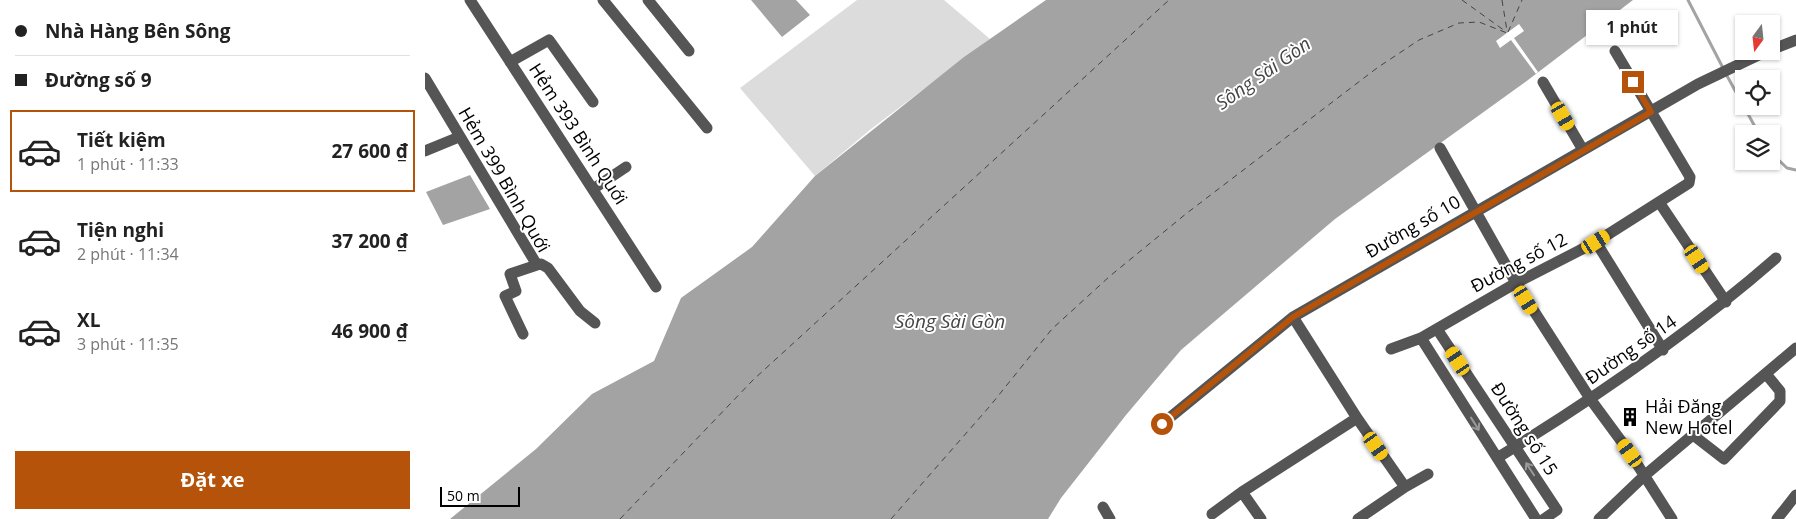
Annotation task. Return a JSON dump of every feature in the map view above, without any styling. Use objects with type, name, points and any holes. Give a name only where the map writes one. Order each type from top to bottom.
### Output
[{"type":"street","name":"Hẻm 393 Bình Quới","points":[[470,0],[656,287]]},
{"type":"street","points":[[603,0],[707,128]]},
{"type":"street","points":[[648,0],[689,51]]},
{"type":"street","points":[[510,62],[549,40],[593,102]]},
{"type":"street","points":[[1780,46],[1796,40]]},
{"type":"street","name":"Đường số 12","points":[[1391,349],[1421,338],[1516,283],[1596,242],[1689,183],[1690,177],[1615,51]]},
{"type":"street","name":"Đường số 10","points":[[1162,424],[1293,317],[1698,84],[1745,60]]},
{"type":"street","name":"Hẻm 399 Bình Quới","points":[[425,78],[537,265],[510,274],[516,291],[505,296],[523,334]]},
{"type":"street","points":[[1543,82],[1583,150]]},
{"type":"street","points":[[425,151],[459,137]]},
{"type":"street","points":[[1440,148],[1516,283],[1591,400],[1630,453],[1672,519]]},
{"type":"street","points":[[593,189],[626,167]]},
{"type":"street","points":[[1659,202],[1726,302]]},
{"type":"street","points":[[1596,242],[1663,350]]},
{"type":"street","name":"Đường số 14","points":[[1497,458],[1591,400],[1663,350],[1726,302],[1776,258]]},
{"type":"street","points":[[537,265],[541,264],[548,268],[580,311],[595,323]]},
{"type":"street","points":[[1293,317],[1357,418],[1405,486]]},
{"type":"street","name":"Đường số 15","points":[[1437,329],[1557,510],[1544,519]]},
{"type":"street","points":[[1421,338],[1536,519]]},
{"type":"street","points":[[1599,519],[1644,476],[1796,348]]},
{"type":"street","points":[[1693,435],[1724,459],[1780,401],[1780,391],[1766,374]]},
{"type":"street","points":[[1461,402],[1479,392]]},
{"type":"street","points":[[1212,514],[1242,492],[1357,418]]},
{"type":"street","points":[[1358,519],[1405,486],[1428,474]]},
{"type":"street","points":[[1242,492],[1261,519]]},
{"type":"street","points":[[1777,519],[1796,495]]},
{"type":"street","points":[[1103,507],[1110,519]]},
{"type":"shaded area","points":[[857,0],[944,0],[990,39],[871,129],[815,176],[740,88]]},
{"type":"water","points":[[751,0],[796,0],[810,15],[782,37]]},
{"type":"water","name":"Sông Sài Gòn","points":[[1046,0],[1633,0],[1528,80],[1335,219],[1181,350],[1126,415],[1061,498],[1048,519],[450,519],[536,449],[592,394],[654,361],[681,298],[752,247],[815,176],[964,57]]},
{"type":"water","points":[[470,175],[490,209],[443,225],[426,192]]},
{"type":"pier","points":[[1519,24],[1524,31],[1514,38],[1538,72],[1536,74],[1511,40],[1500,48],[1496,41]]},
{"type":"waterway","points":[[1688,0],[1723,68]]},
{"type":"waterway","points":[[1726,74],[1754,125]]},
{"type":"waterway","points":[[1780,161],[1787,168],[1796,170]]},
{"type":"ferry route","points":[[620,519],[753,380],[1169,0]]},
{"type":"ferry route","points":[[1462,0],[1505,31]]},
{"type":"ferry route","points":[[1502,0],[1507,31]]},
{"type":"ferry route","points":[[1508,32],[1522,0]]},
{"type":"ferry route","points":[[891,519],[990,406],[1052,329],[1110,276],[1187,213],[1377,68],[1419,40],[1459,23],[1479,22],[1507,33]]},
{"type":"place","name":"Hải Đăng New Hotel","points":[[1630,417]]},
{"type":"route","points":[[1162,424],[1293,317],[1651,112],[1633,82]]}]
